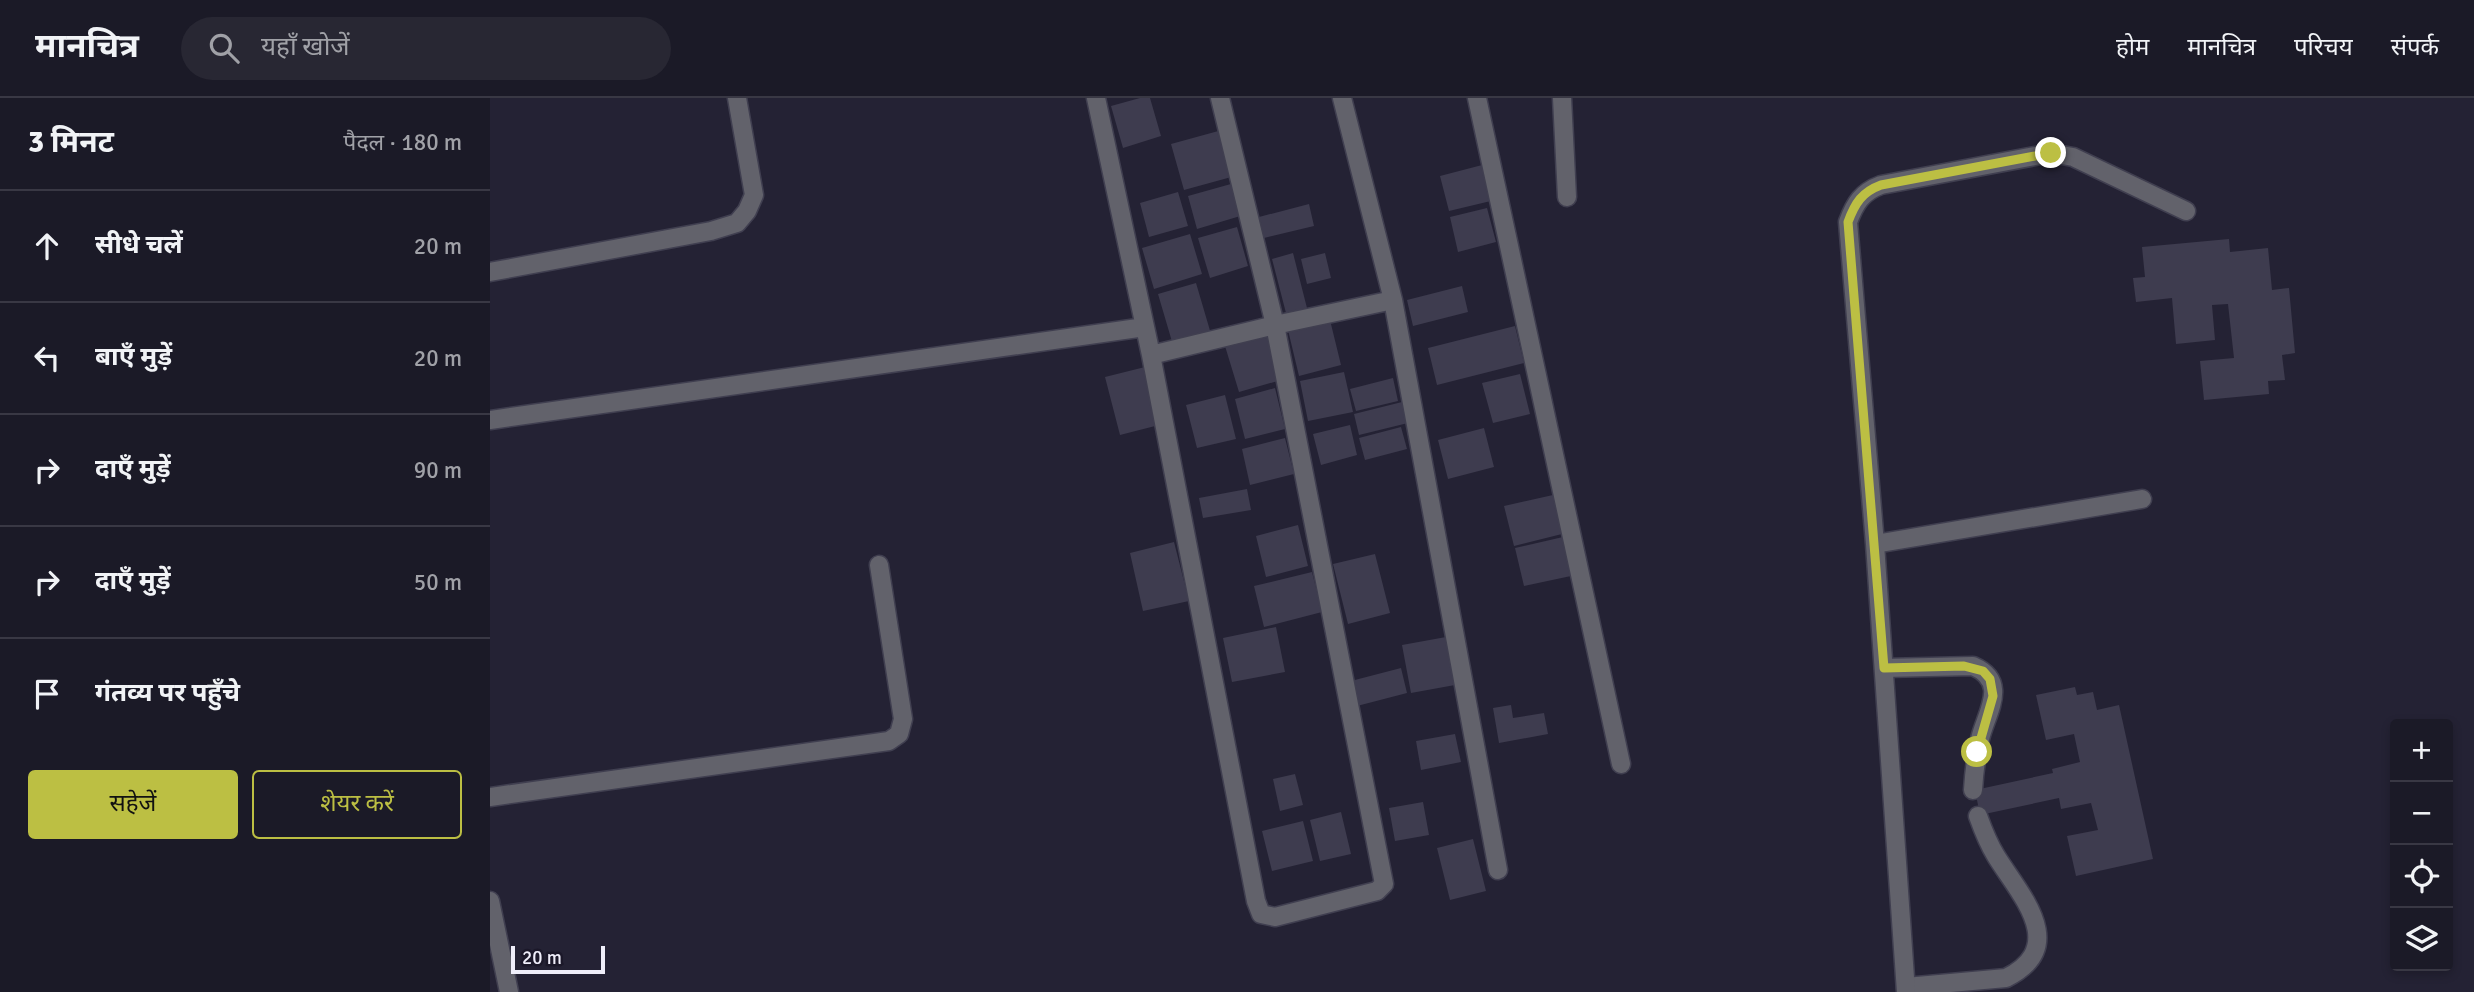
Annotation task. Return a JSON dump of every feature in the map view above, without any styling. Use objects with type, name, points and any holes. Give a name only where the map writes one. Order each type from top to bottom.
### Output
[{"type":"street","points":[[490,272],[711,231],[737,223],[747,211],[754,195],[737,98]]},
{"type":"street","points":[[1096,98],[1151,355],[1256,901],[1261,914],[1275,917],[1377,891],[1384,884],[1275,325],[1220,98]]},
{"type":"street","points":[[1342,98],[1393,300],[1498,870]]},
{"type":"street","points":[[1477,98],[1621,764]]},
{"type":"street","points":[[1562,98],[1567,197]]},
{"type":"street","points":[[1978,816],[1994,853],[2031,908],[2038,933],[2036,951],[2016,974],[2006,978],[1906,989],[1875,544],[1848,222],[1854,205],[1863,194],[1881,185],[2051,153],[2073,157],[2186,211]]},
{"type":"street","points":[[1151,355],[1393,300]]},
{"type":"street","points":[[490,420],[1145,327]]},
{"type":"street","points":[[1875,544],[2143,499]]},
{"type":"street","points":[[490,797],[888,741],[900,734],[903,719],[879,565]]},
{"type":"street","points":[[1884,668],[1973,666],[1983,671],[1990,679],[1993,688],[1992,706],[1981,736],[1973,790]]},
{"type":"street","points":[[490,901],[509,992]]},
{"type":"building","points":[[1150,98],[1161,136],[1123,148],[1111,106]]},
{"type":"building","points":[[1222,130],[1235,176],[1184,190],[1171,144]]},
{"type":"building","points":[[1486,164],[1495,200],[1449,211],[1440,176]]},
{"type":"building","points":[[1238,182],[1247,214],[1197,229],[1188,196]]},
{"type":"building","points":[[1178,192],[1188,226],[1149,237],[1140,203]]},
{"type":"building","points":[[1309,204],[1314,226],[1264,238],[1259,217]]},
{"type":"building","points":[[1487,208],[1496,242],[1458,252],[1450,217]]},
{"type":"building","points":[[1237,227],[1248,266],[1210,278],[1198,238]]},
{"type":"building","points":[[1190,234],[1202,274],[1154,289],[1142,248]]},
{"type":"building","points":[[2229,239],[2230,252],[2268,248],[2272,290],[2289,288],[2295,353],[2282,355],[2285,380],[2268,381],[2269,394],[2204,400],[2200,361],[2234,358],[2228,304],[2212,305],[2215,340],[2176,344],[2172,298],[2136,302],[2133,278],[2145,277],[2142,247]]},
{"type":"building","points":[[1293,253],[1307,308],[1286,313],[1272,259]]},
{"type":"building","points":[[1325,253],[1331,278],[1307,284],[1301,259]]},
{"type":"building","points":[[1196,283],[1211,334],[1173,345],[1158,294]]},
{"type":"building","points":[[1462,286],[1468,312],[1413,326],[1407,300]]},
{"type":"building","points":[[1330,320],[1341,365],[1299,376],[1288,330]]},
{"type":"building","points":[[1515,326],[1524,363],[1437,385],[1428,348]]},
{"type":"building","points":[[1268,334],[1281,380],[1239,392],[1225,346]]},
{"type":"building","points":[[1145,367],[1159,425],[1120,435],[1105,377]]},
{"type":"building","points":[[1344,372],[1353,412],[1308,421],[1300,381]]},
{"type":"building","points":[[1520,374],[1530,414],[1493,423],[1482,383]]},
{"type":"building","points":[[1393,378],[1398,401],[1356,411],[1350,389]]},
{"type":"building","points":[[1275,388],[1285,429],[1245,439],[1235,399]]},
{"type":"building","points":[[1225,395],[1236,439],[1197,448],[1186,405]]},
{"type":"building","points":[[1402,402],[1408,423],[1359,435],[1354,414]]},
{"type":"building","points":[[1350,425],[1357,455],[1321,465],[1313,434]]},
{"type":"building","points":[[1401,427],[1407,449],[1365,460],[1359,438]]},
{"type":"building","points":[[1484,428],[1494,467],[1448,479],[1438,440]]},
{"type":"building","points":[[1285,438],[1294,474],[1250,485],[1242,449]]},
{"type":"building","points":[[1247,489],[1251,510],[1203,518],[1199,498]]},
{"type":"building","points":[[1553,495],[1562,534],[1514,546],[1504,506]]},
{"type":"building","points":[[1298,525],[1308,566],[1266,577],[1256,536]]},
{"type":"building","points":[[1563,537],[1571,576],[1524,586],[1515,548]]},
{"type":"building","points":[[1174,542],[1189,601],[1143,611],[1130,553]]},
{"type":"building","points":[[1375,554],[1390,613],[1348,624],[1333,564]]},
{"type":"building","points":[[1312,572],[1322,612],[1264,627],[1254,586]]},
{"type":"building","points":[[1276,627],[1285,672],[1232,682],[1223,638]]},
{"type":"building","points":[[1446,637],[1455,685],[1411,693],[1402,645]]},
{"type":"building","points":[[1401,668],[1407,693],[1357,706],[1351,681]]},
{"type":"building","points":[[2075,687],[2077,695],[2093,692],[2097,710],[2119,705],[2153,859],[2076,876],[2067,836],[2098,830],[2091,803],[2061,809],[2059,798],[1980,815],[1975,790],[2053,773],[2052,769],[2080,762],[2074,734],[2046,740],[2036,695]]},
{"type":"building","points":[[1511,705],[1513,718],[1544,713],[1548,734],[1499,743],[1493,708]]},
{"type":"building","points":[[1455,734],[1461,762],[1421,770],[1416,741]]},
{"type":"building","points":[[1295,774],[1303,805],[1280,811],[1273,779]]},
{"type":"building","points":[[1423,802],[1429,835],[1395,841],[1389,808]]},
{"type":"building","points":[[1341,812],[1351,854],[1320,861],[1310,820]]},
{"type":"building","points":[[1303,821],[1313,861],[1272,871],[1262,831]]},
{"type":"building","points":[[1473,839],[1486,891],[1450,900],[1437,848]]},
{"type":"route","points":[[1977,752],[1993,696],[1990,679],[1983,671],[1973,666],[1884,668],[1848,222],[1854,205],[1863,194],[1881,185],[2039,153],[2051,153]]}]
